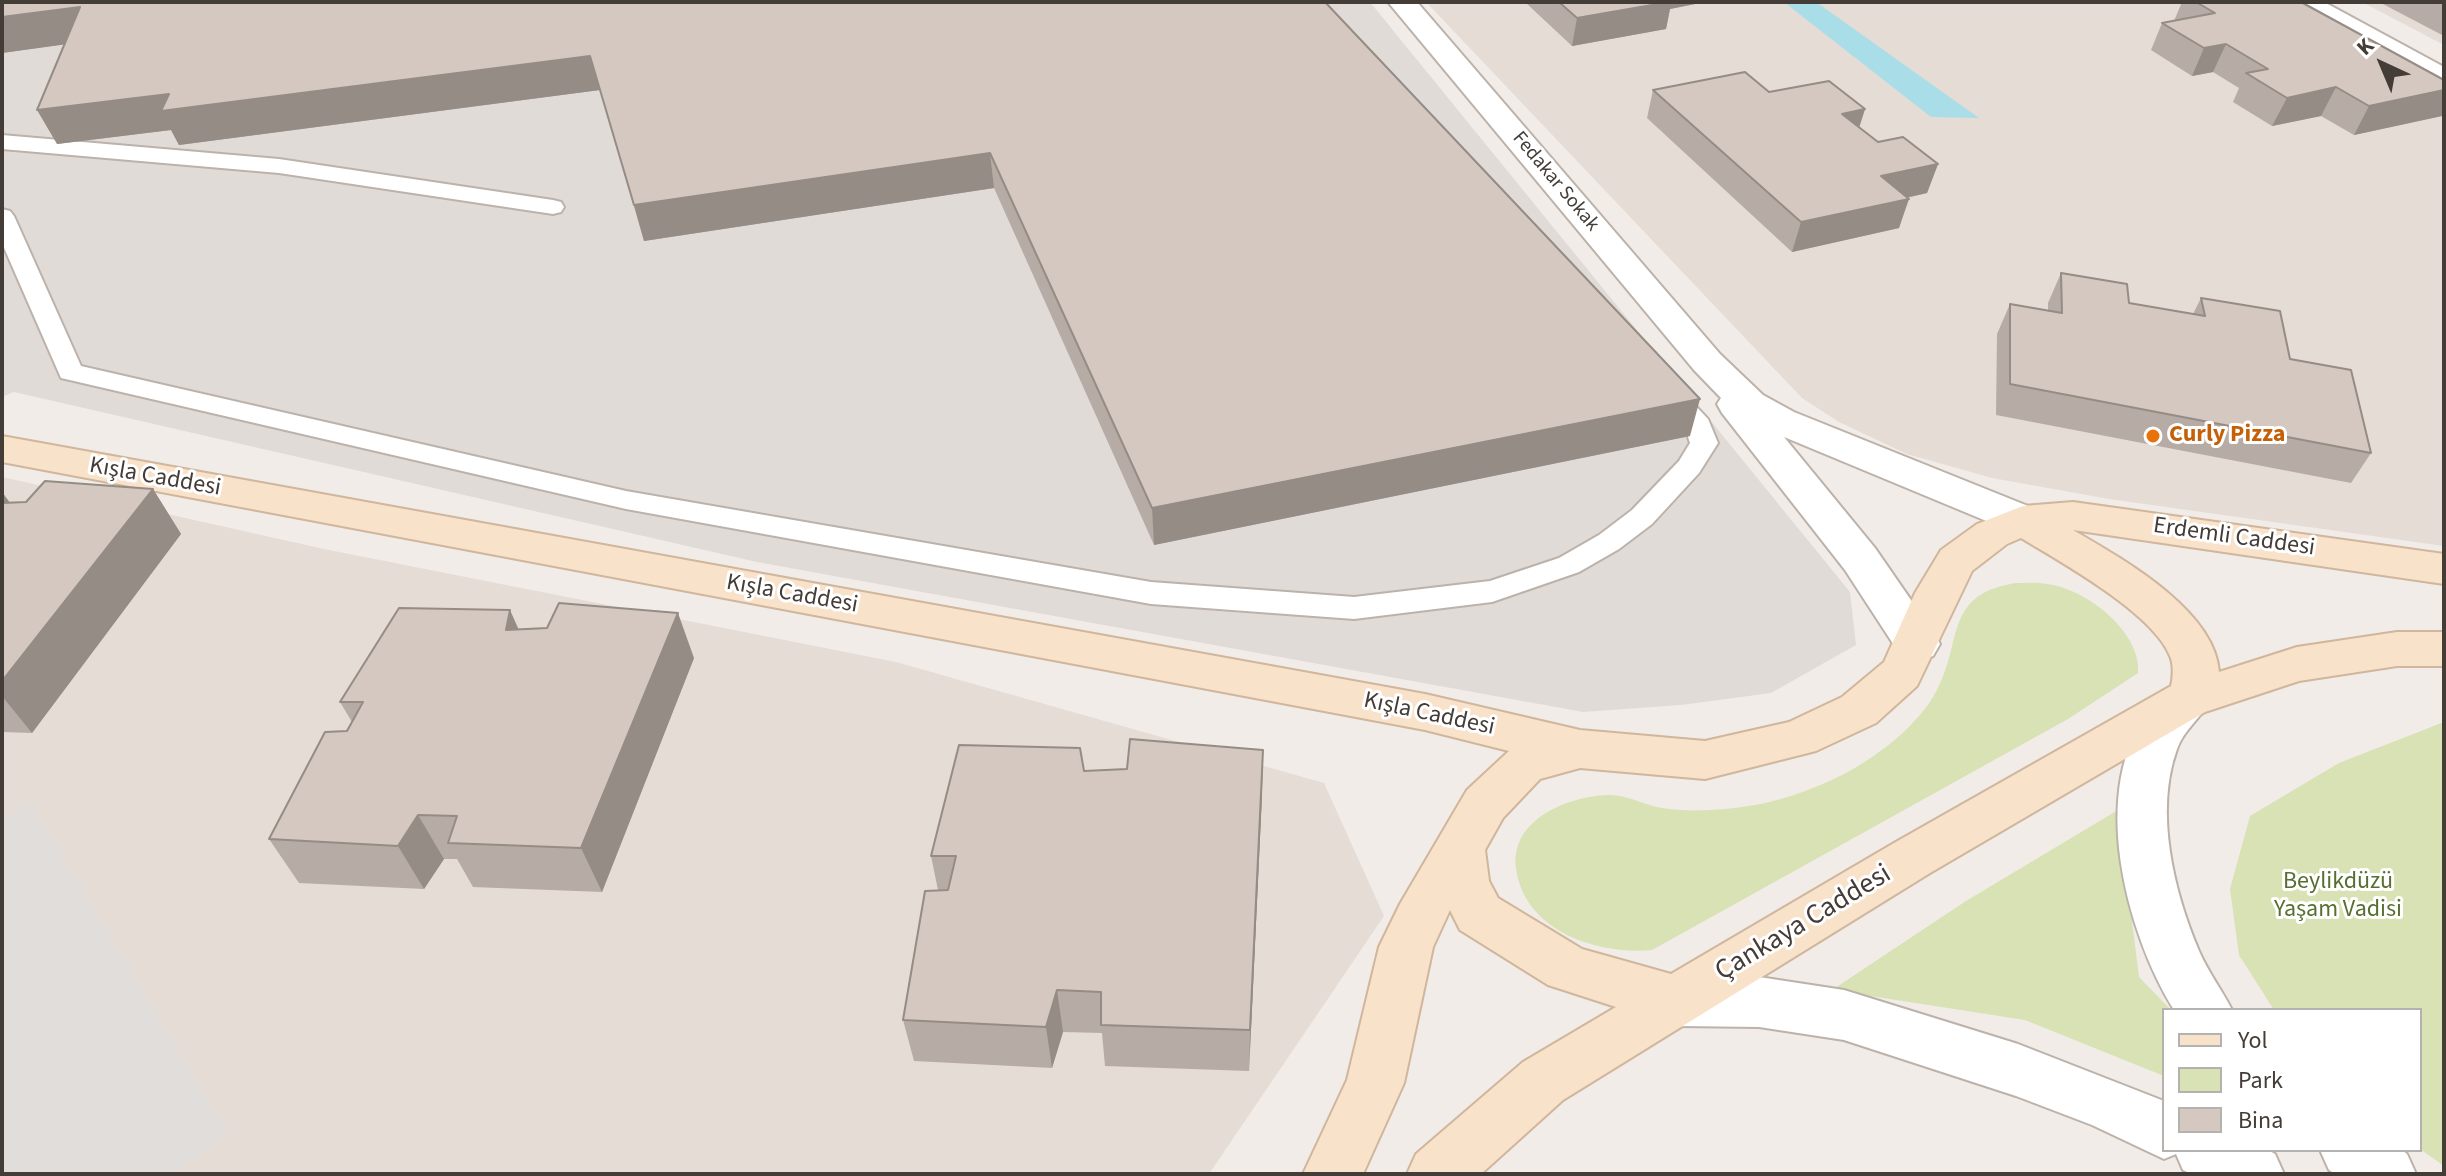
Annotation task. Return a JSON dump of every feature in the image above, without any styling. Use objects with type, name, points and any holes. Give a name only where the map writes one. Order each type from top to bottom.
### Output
[{"type":"main road","name":"Kışla Caddesi","points":[[2,449],[1425,712],[1580,749]]},
{"type":"main road","name":"Erdemli Caddesi","points":[[2023,520],[2073,516],[2444,569]]},
{"type":"main road","points":[[1333,1174],[1375,1083],[1406,947],[1426,904],[1485,804],[1524,765],[1580,749],[1705,760],[1799,738],[1859,710],[1901,674],[1917,644],[1937,593],[1956,561],[1992,534],[2023,520],[2132,588],[2168,617],[2191,651],[2197,680],[2188,699]]},
{"type":"main road","points":[[2188,699],[2297,664],[2397,649],[2444,649]]},
{"type":"main road","name":"Çankaya Caddesi","points":[[1437,1174],[1543,1081],[1912,858],[2188,699]]},
{"type":"main road","points":[[1459,850],[1463,881],[1479,914],[1567,968],[1678,1001]]},
{"type":"street","name":"Fedakar Sokak","points":[[1402,2],[1707,362]]},
{"type":"street","points":[[2303,2],[2444,79]]},
{"type":"street","points":[[1707,362],[1749,404],[1780,421],[2023,520]]},
{"type":"street","points":[[1707,362],[1757,433],[1860,559],[1917,644]]},
{"type":"street","points":[[2188,699],[2154,743],[2142,802],[2147,868],[2172,954],[2203,1008]]},
{"type":"street","points":[[1678,1001],[1759,1002],[1844,1015],[2018,1070],[2113,1106],[2162,1130]]},
{"type":"street","points":[[2208,1152],[2254,1174]]},
{"type":"street","points":[[2353,1152],[2386,1174]]},
{"type":"lane","points":[[2,142],[279,166],[553,207]]},
{"type":"lane","points":[[2,216],[70,372],[626,500],[1151,593],[1354,608],[1492,591],[1569,565],[1609,542],[1642,517],[1689,467],[1704,443],[1698,425],[1656,378]]},
{"type":"shaded area","points":[[2,2],[1370,2],[1850,592],[1856,645],[1771,693],[1681,705],[1583,712],[757,562],[14,392],[2,397]]},
{"type":"shaded area","points":[[1426,2],[2261,2],[2444,103],[2444,546],[2109,499],[1992,478],[1907,454],[1839,422],[1802,398]]},
{"type":"shaded area","points":[[2362,2],[2444,2],[2444,45]]},
{"type":"shaded area","points":[[2,477],[324,549],[896,662],[1324,783],[1384,916],[1209,1174],[2,1174]]},
{"type":"shaded area","points":[[31,803],[229,1136],[172,1174],[2,1174],[2,818]]},
{"type":"green space","points":[[2016,583],[2062,587],[2094,603],[2131,642],[2138,673],[2068,719],[1652,950],[1609,948],[1587,943],[1548,923],[1533,908],[1522,890],[1516,868],[1517,851],[1522,836],[1545,814],[1577,800],[1609,795],[1675,810],[1735,808],[1791,796],[1844,774],[1896,738],[1929,703],[1945,671],[1959,622],[1966,609],[1977,597]]},
{"type":"green space","name":"Beylikdüzü Yaşam Vadisi","points":[[2444,722],[2444,1166],[2422,1150],[2422,1008],[2273,1008],[2239,955],[2230,889],[2250,816],[2339,763]]},
{"type":"green space","points":[[2118,810],[2139,977],[2169,1008],[2162,1008],[2162,1075],[2025,1020],[1832,990],[1966,901]]},
{"type":"water","points":[[1784,2],[1816,2],[1979,118],[1931,117]]},
{"type":"building","points":[[2,2],[1325,2],[1700,399],[1152,508],[990,153],[634,205],[590,56],[161,111],[169,94],[37,110],[80,7],[2,17]]},
{"type":"building","points":[[1559,2],[1669,2],[1577,18]]},
{"type":"building","points":[[2196,2],[2301,2],[2444,80],[2444,90],[2369,106],[2336,87],[2287,98],[2246,73],[2268,69],[2226,44],[2204,48],[2162,23],[2215,13]]},
{"type":"building","points":[[1745,72],[1769,92],[1829,81],[1865,109],[1842,114],[1878,142],[1903,137],[1938,164],[1881,176],[1909,199],[1801,222],[1653,90]]},
{"type":"building","points":[[2061,273],[2127,284],[2129,303],[2205,316],[2201,298],[2280,311],[2290,359],[2351,370],[2371,453],[2010,384],[2010,304],[2062,313]]},
{"type":"building","points":[[45,481],[153,489],[2,681],[2,503],[26,502]]},
{"type":"building","points":[[559,603],[678,613],[581,848],[448,843],[457,816],[418,815],[398,846],[269,839],[325,732],[347,731],[363,702],[340,702],[399,608],[510,610],[506,630],[547,628]]},
{"type":"building","points":[[1130,739],[1263,750],[1250,1030],[1101,1025],[1101,992],[1057,990],[1046,1027],[903,1020],[925,891],[948,890],[956,856],[931,856],[959,745],[1080,748],[1084,771],[1127,769]]},
{"type":"place","name":"Curly Pizza","points":[[2153,436]]}]
